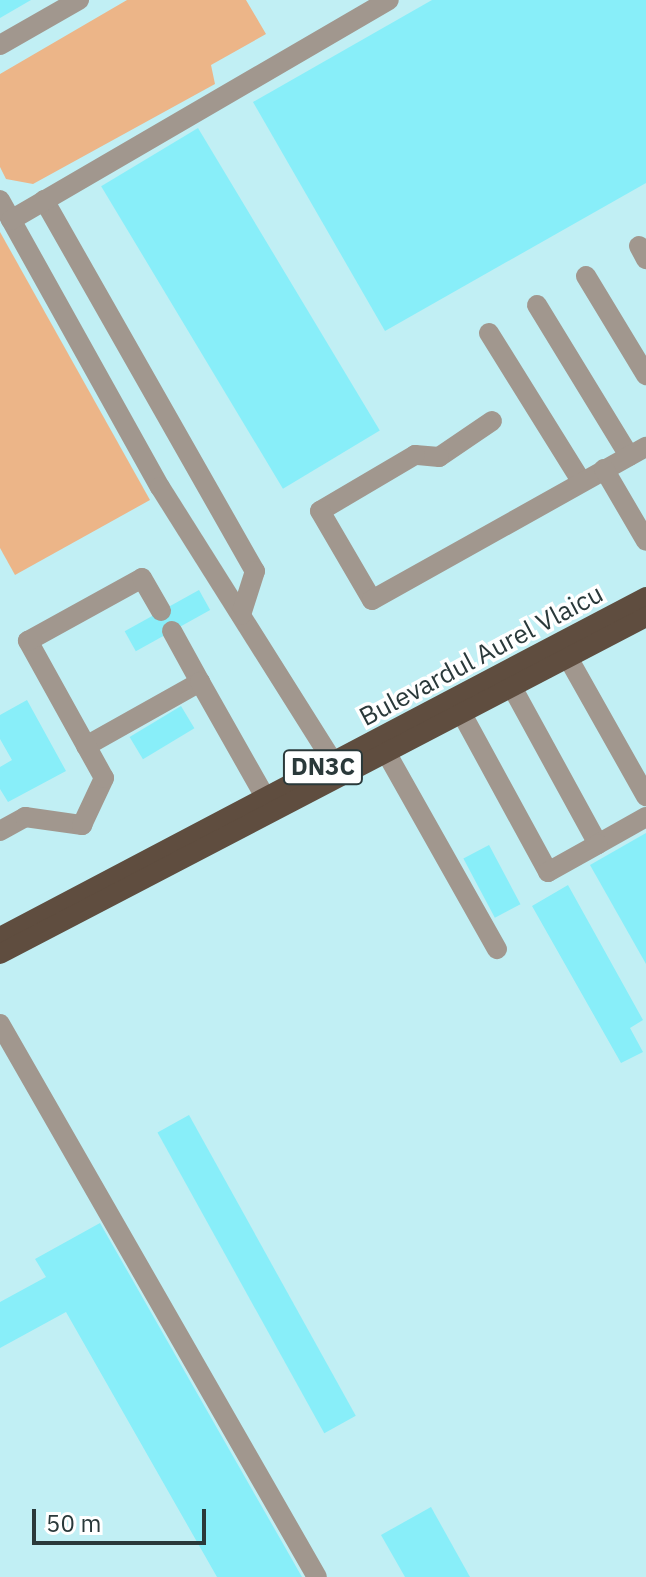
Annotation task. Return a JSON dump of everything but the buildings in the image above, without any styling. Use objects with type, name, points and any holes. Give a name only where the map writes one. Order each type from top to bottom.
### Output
[{"type":"main road","name":"Bulevardul Aurel Vlaicu","points":[[0,937],[646,597]]},
{"type":"main road","name":"Bulevardul Aurel Vlaicu","points":[[0,954],[646,617]]},
{"type":"lane","points":[[0,45],[79,0]]},
{"type":"lane","points":[[11,220],[389,0]]},
{"type":"lane","points":[[0,200],[160,487],[333,762]]},
{"type":"lane","points":[[44,200],[255,571],[241,615]]},
{"type":"lane","points":[[586,276],[646,375]]},
{"type":"lane","points":[[492,421],[439,457],[415,455],[320,511],[372,600],[637,451],[537,305]]},
{"type":"lane","points":[[489,333],[581,481]]},
{"type":"lane","points":[[604,469],[646,541]]},
{"type":"lane","points":[[0,831],[25,817],[82,825],[104,778],[28,641],[142,578],[161,611]]},
{"type":"lane","points":[[172,631],[265,797]]},
{"type":"lane","points":[[567,656],[646,796]]},
{"type":"lane","points":[[86,746],[200,682]]},
{"type":"lane","points":[[512,687],[598,844]]},
{"type":"lane","points":[[462,714],[548,872],[646,817]]},
{"type":"lane","points":[[387,754],[497,949]]},
{"type":"lane","points":[[0,1024],[317,1577]]},
{"type":"shaded area","points":[[0,0],[646,0],[646,1577],[0,1577]]},
{"type":"shaded area","points":[[127,0],[246,0],[266,34],[211,65],[215,84],[33,184],[6,179],[0,167],[0,74]]},
{"type":"shaded area","points":[[0,232],[150,500],[15,575],[0,548]]}]
